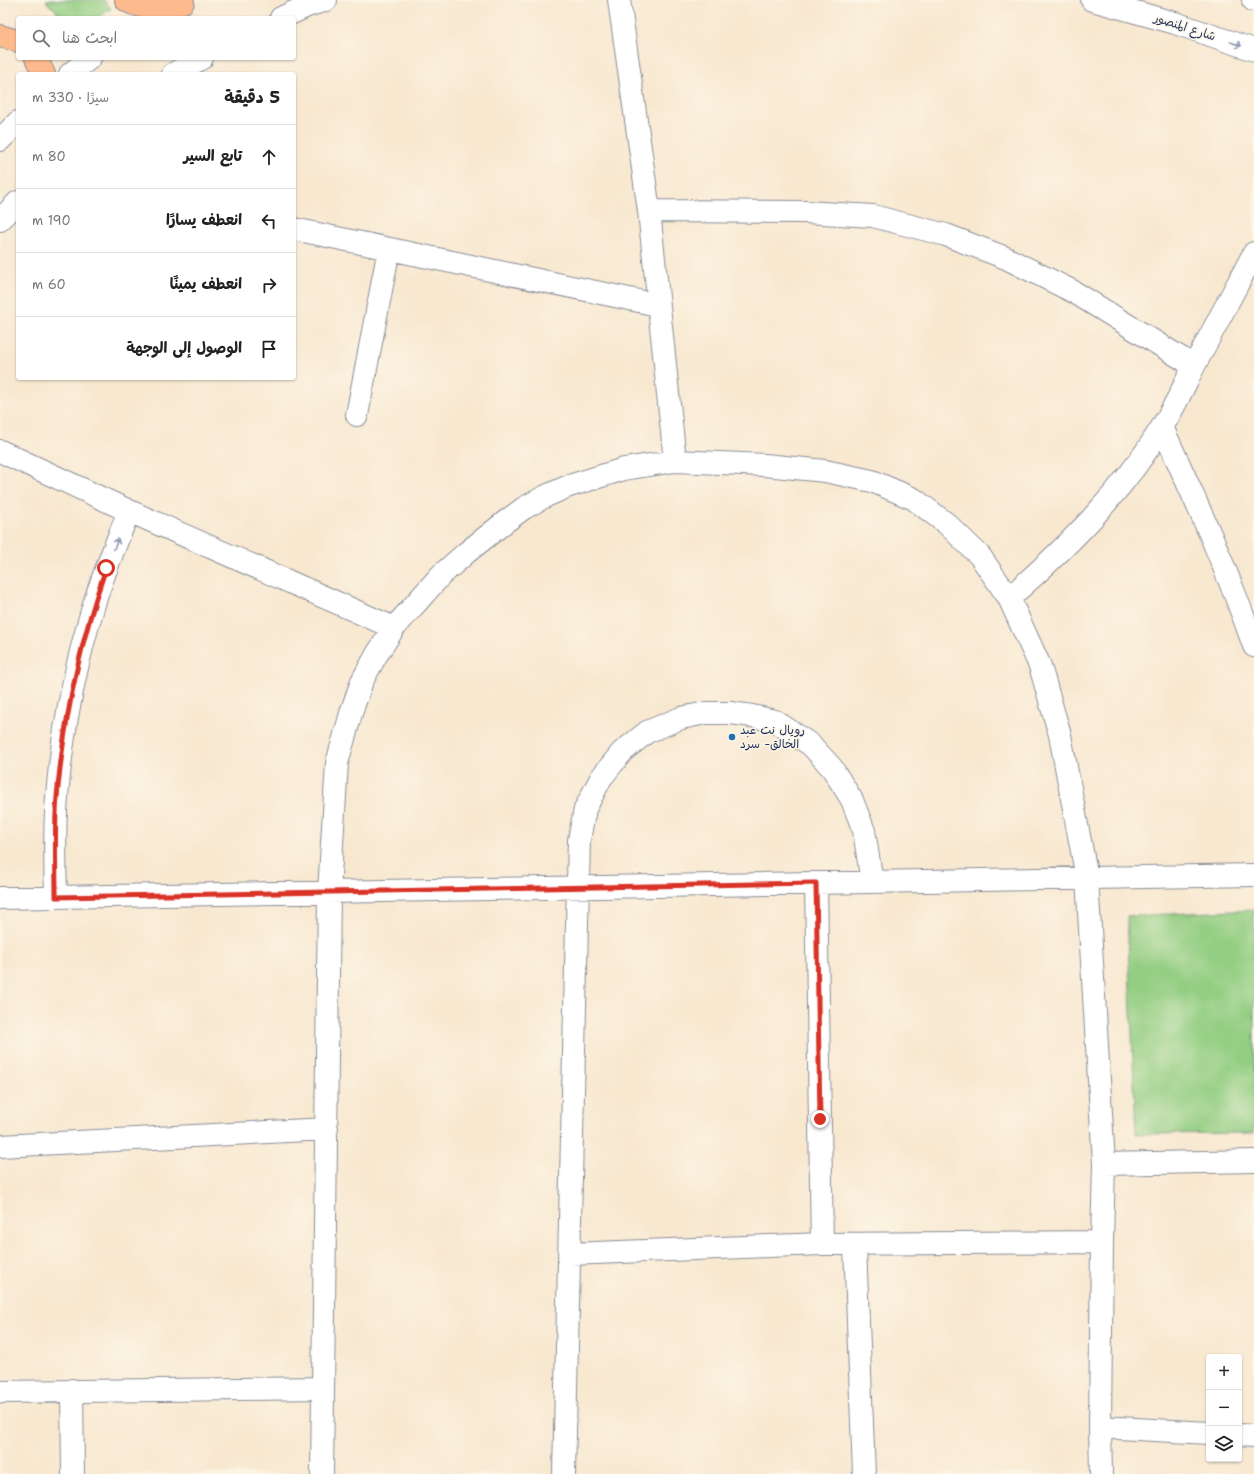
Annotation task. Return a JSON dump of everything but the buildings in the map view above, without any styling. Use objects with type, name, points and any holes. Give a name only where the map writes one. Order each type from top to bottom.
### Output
[{"type":"main road","points":[[126,0],[130,3],[150,8],[170,7],[185,1]]},
{"type":"main road","points":[[0,36],[16,40]]},
{"type":"main road","points":[[37,60],[43,72]]},
{"type":"street","points":[[285,16],[307,6],[326,0]]},
{"type":"street","points":[[619,0],[649,211],[675,462]]},
{"type":"street","name":"شارع المنصور","points":[[1092,0],[1175,23],[1254,50]]},
{"type":"street","points":[[157,16],[185,1]]},
{"type":"street","points":[[72,72],[88,60]]},
{"type":"street","points":[[178,72],[198,60]]},
{"type":"street","points":[[0,140],[16,124]]},
{"type":"street","points":[[0,220],[16,204]]},
{"type":"street","points":[[649,211],[805,212],[873,216],[946,235],[1006,258],[1074,292],[1194,366]]},
{"type":"street","points":[[296,229],[658,305]]},
{"type":"street","points":[[357,415],[389,249]]},
{"type":"street","points":[[1009,598],[1044,568],[1076,535],[1102,507],[1136,465],[1162,427],[1254,253]]},
{"type":"street","points":[[1162,427],[1207,525],[1239,602],[1254,646]]},
{"type":"street","points":[[0,451],[129,511],[394,628]]},
{"type":"street","points":[[322,1474],[329,892],[335,793],[339,756],[352,710],[362,682],[377,654],[394,628],[440,576],[466,553],[524,508],[552,494],[592,478],[624,469],[675,462],[765,465],[825,471],[872,481],[914,499],[947,524],[980,556],[1009,598],[1040,666],[1060,736],[1088,878],[1104,1164],[1100,1427],[1101,1474]]},
{"type":"street","points":[[56,897],[55,848],[57,798],[62,748],[70,700],[94,603],[110,556],[129,511]]},
{"type":"street","points":[[564,1474],[579,840],[585,809],[601,778],[622,752],[647,732],[681,718],[706,713],[731,713],[775,721],[812,745],[832,768],[852,800],[864,831],[872,882]]},
{"type":"street","points":[[0,898],[1254,875]]},
{"type":"street","points":[[816,883],[822,1244]]},
{"type":"street","points":[[0,1146],[327,1130]]},
{"type":"street","points":[[1104,1164],[1254,1161]]},
{"type":"street","points":[[570,1254],[822,1244],[855,1245],[1102,1242]]},
{"type":"street","points":[[855,1245],[864,1474]]},
{"type":"street","points":[[0,1392],[323,1388]]},
{"type":"street","points":[[72,1390],[73,1474]]},
{"type":"street","points":[[1100,1427],[1206,1433]]},
{"type":"street","points":[[1242,1435],[1254,1436]]},
{"type":"green space","points":[[46,0],[104,0],[111,9],[100,16],[59,16],[55,9],[49,5]]},
{"type":"green space","points":[[1254,910],[1254,1133],[1136,1134],[1127,916]]},
{"type":"place","name":"رويال نت عبد الخالق- سرد","points":[[732,737]]},
{"type":"route","points":[[106,568],[94,603],[81,651],[70,700],[62,748],[57,798],[55,848],[56,897],[816,883],[820,1119]]}]
